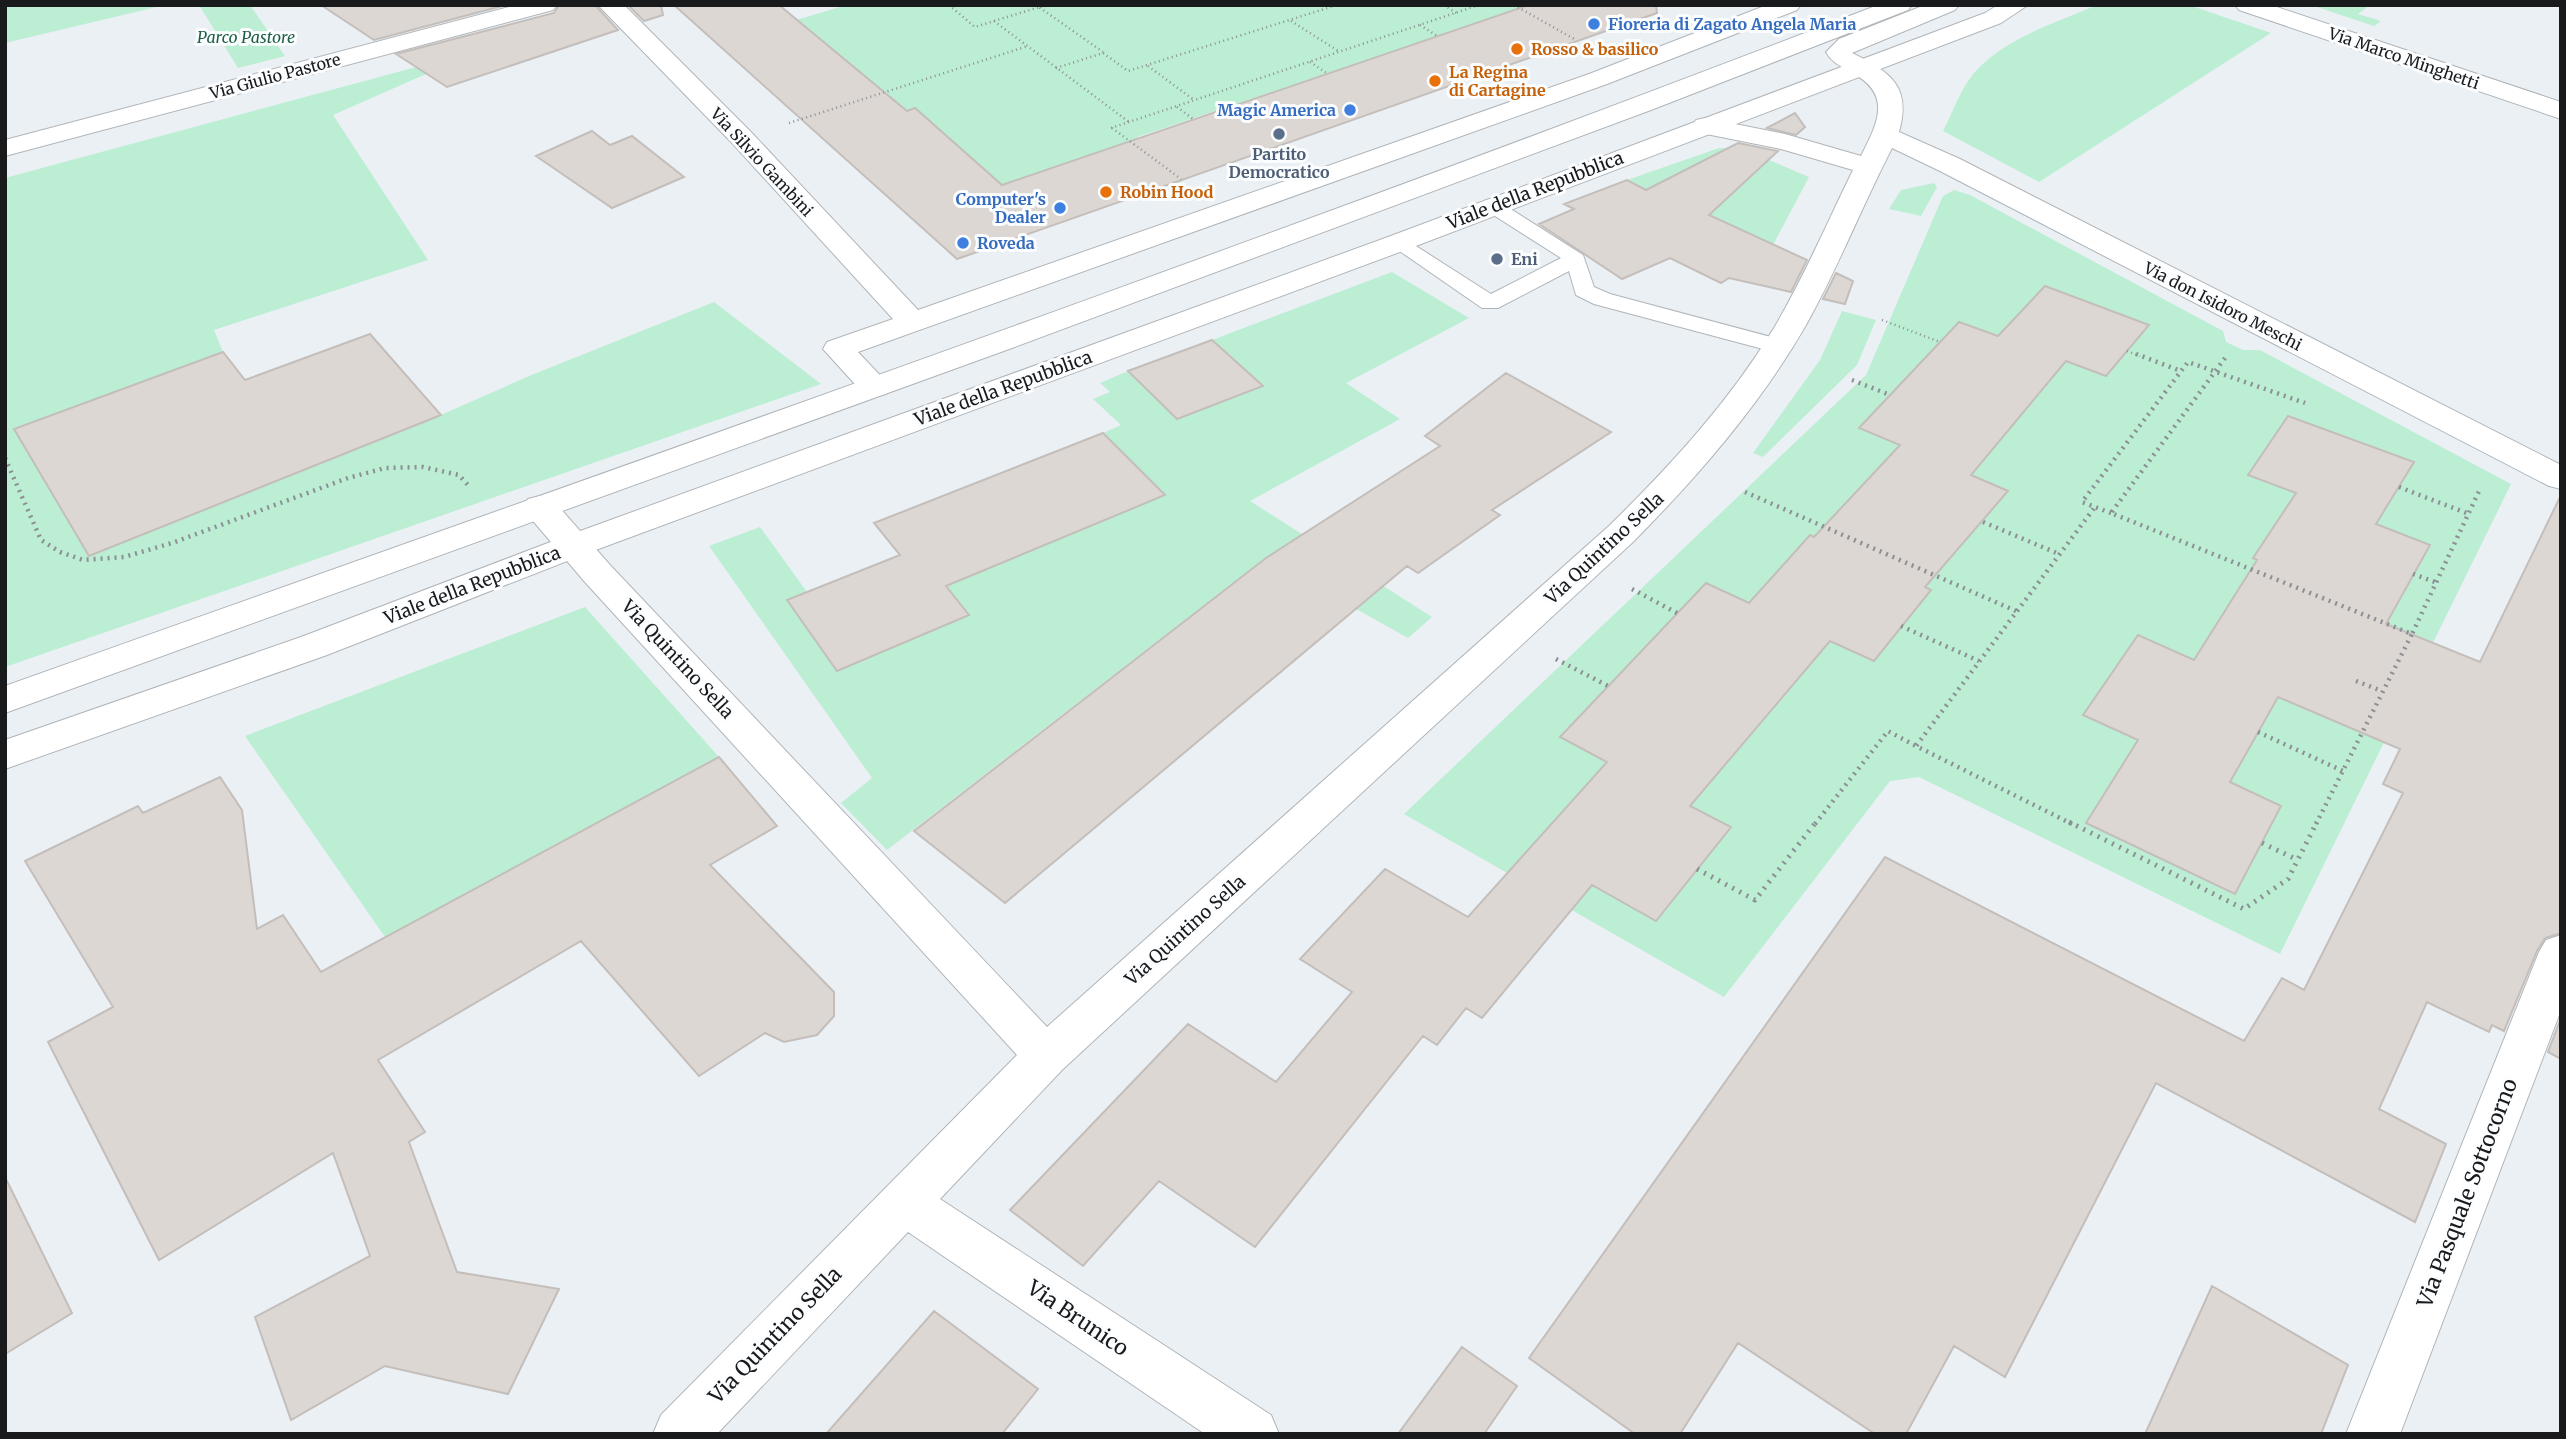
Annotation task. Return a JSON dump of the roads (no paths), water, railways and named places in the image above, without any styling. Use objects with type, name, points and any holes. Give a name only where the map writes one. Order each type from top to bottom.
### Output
[{"type":"street","name":"Via Giulio Pastore","points":[[5,148],[545,5]]},
{"type":"street","name":"Via Silvio Gambini","points":[[610,5],[742,138],[912,322]]},
{"type":"street","points":[[874,387],[838,349],[1598,79],[1789,5]]},
{"type":"street","points":[[5,700],[874,387],[1795,47],[1900,5]]},
{"type":"street","points":[[1947,5],[1841,47],[1838,52],[1840,56],[1861,68],[1993,18],[2016,5]]},
{"type":"street","name":"Via Marco Minghetti","points":[[2247,5],[2561,111]]},
{"type":"street","name":"Viale della Repubblica","points":[[5,755],[314,646],[573,546],[1398,243],[1491,205],[1861,68]]},
{"type":"street","name":"Via Quintino Sella","points":[[680,1434],[1046,1056],[1678,479],[1720,429],[1778,346],[1808,294],[1885,135],[1893,102],[1880,78],[1861,68]]},
{"type":"street","points":[[1705,126],[1785,142],[1868,166]]},
{"type":"street","name":"Via don Isidoro Meschi","points":[[1885,135],[1962,171],[2561,479]]},
{"type":"street","name":"Via Quintino Sella","points":[[540,507],[573,546],[1046,1056]]},
{"type":"street","name":"Via Pasquale Sottocorno","points":[[2373,1434],[2561,952]]},
{"type":"street","name":"Via Brunico","points":[[904,1202],[1252,1434]]},
{"type":"lane","points":[[1491,205],[1576,259],[1584,290],[1602,299],[1778,346]]},
{"type":"lane","points":[[1398,243],[1490,303],[1576,259]]},
{"type":"place","name":"Fioreria di Zagato Angela Maria","points":[[1594,24]]},
{"type":"place","name":"Rosso & basilico","points":[[1517,49]]},
{"type":"place","name":"La Regina di Cartagine","points":[[1435,81]]},
{"type":"place","name":"Magic America","points":[[1350,110]]},
{"type":"place","name":"Partito Democratico","points":[[1279,134]]},
{"type":"place","name":"Robin Hood","points":[[1106,192]]},
{"type":"place","name":"Computer's Dealer","points":[[1060,208]]},
{"type":"place","name":"Roveda","points":[[963,243]]},
{"type":"place","name":"Eni","points":[[1497,259]]},
{"type":"park label","name":"Parco Pastore","points":[[246,37]]}]
